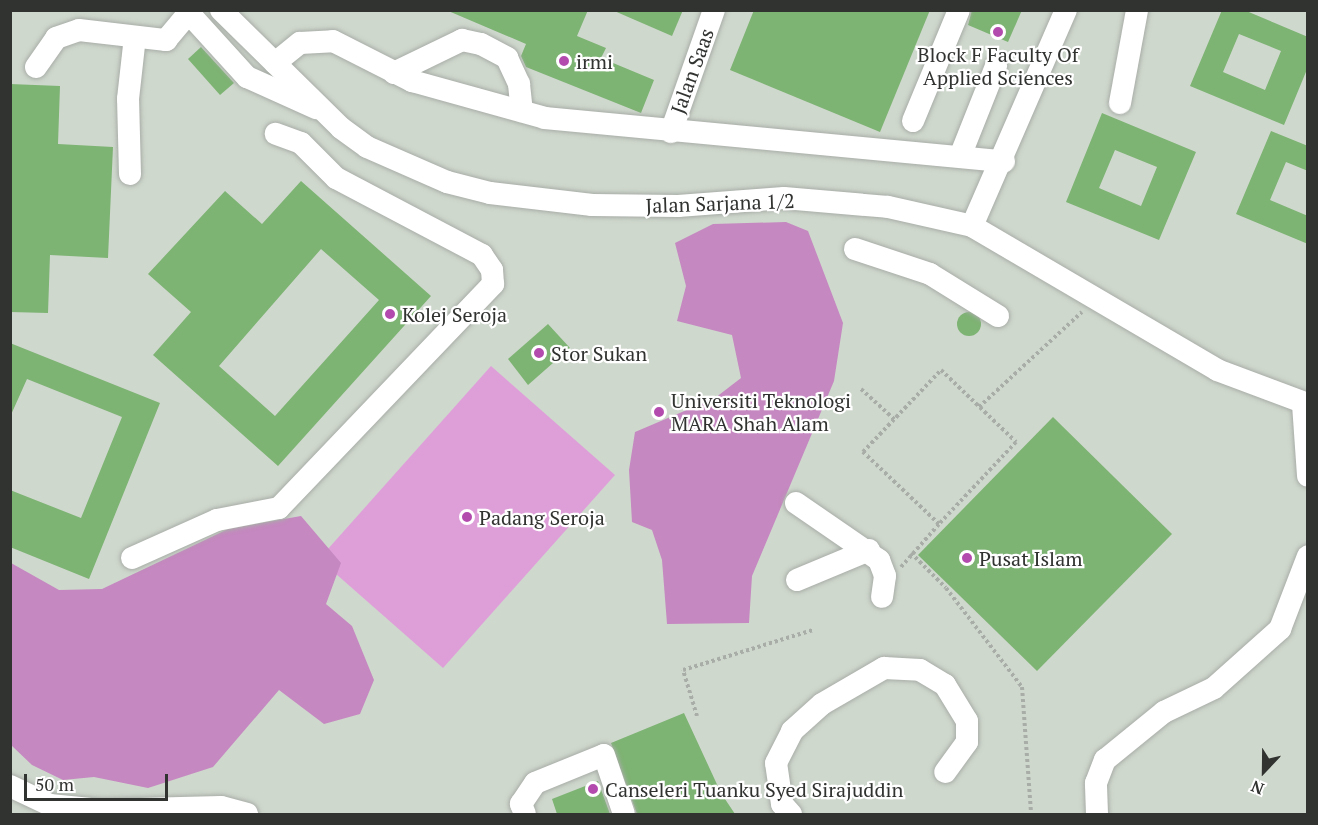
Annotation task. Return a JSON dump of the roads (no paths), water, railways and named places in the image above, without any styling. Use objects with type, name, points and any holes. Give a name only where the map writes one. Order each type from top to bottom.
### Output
[{"type":"street","name":"Jalan Sarjana 1/2","points":[[221,10],[323,110],[367,147],[447,182],[490,193],[592,205],[678,206],[784,198],[888,207],[972,226],[1217,370],[1305,404]]},
{"type":"street","name":"Jalan Saas","points":[[671,132],[714,10]]},
{"type":"street","points":[[913,121],[959,10]]},
{"type":"street","points":[[972,226],[1004,161],[1066,10]]},
{"type":"street","points":[[1120,103],[1137,10]]},
{"type":"street","name":"Jalan Sarjana 1/2","points":[[189,11],[247,77],[323,110]]},
{"type":"street","points":[[36,67],[56,38],[79,30],[166,40],[189,11]]},
{"type":"street","points":[[130,174],[128,99],[135,37]]},
{"type":"street","points":[[274,63],[300,44],[323,40],[394,73],[522,111],[671,132],[961,154],[1004,161]]},
{"type":"street","points":[[394,73],[462,40],[481,44],[507,58],[519,84],[522,111]]},
{"type":"street","points":[[961,154],[996,66]]},
{"type":"street","points":[[132,558],[217,520],[279,508],[493,284],[492,270],[482,255],[336,178],[301,143],[276,134]]},
{"type":"street","points":[[855,249],[930,274],[998,316]]},
{"type":"street","points":[[1305,404],[1308,476]]},
{"type":"street","points":[[796,503],[869,550],[885,576],[882,597]]},
{"type":"street","points":[[797,580],[869,550]]},
{"type":"street","points":[[1096,814],[1096,783],[1117,746],[1164,712],[1214,688],[1280,629],[1308,556]]},
{"type":"street","points":[[791,814],[782,804],[776,763],[792,731],[822,704],[884,668],[920,670],[945,685],[967,721],[967,742],[945,772]]},
{"type":"street","points":[[525,814],[521,804],[535,783],[604,755],[624,814]]},
{"type":"street","points":[[10,786],[50,805],[101,810],[221,807],[247,814]]},
{"type":"place","name":"Block F Faculty Of Applied Sciences","points":[[998,32]]},
{"type":"place","name":"irmi","points":[[564,61]]},
{"type":"place","name":"Kolej Seroja","points":[[390,314]]},
{"type":"place","name":"Stor Sukan","points":[[539,353]]},
{"type":"place","name":"Universiti Teknologi MARA Shah Alam","points":[[659,412]]},
{"type":"place","name":"Padang Seroja","points":[[467,517]]},
{"type":"place","name":"Pusat Islam","points":[[967,558]]},
{"type":"place","name":"Canseleri Tuanku Syed Sirajuddin","points":[[593,789]]}]
